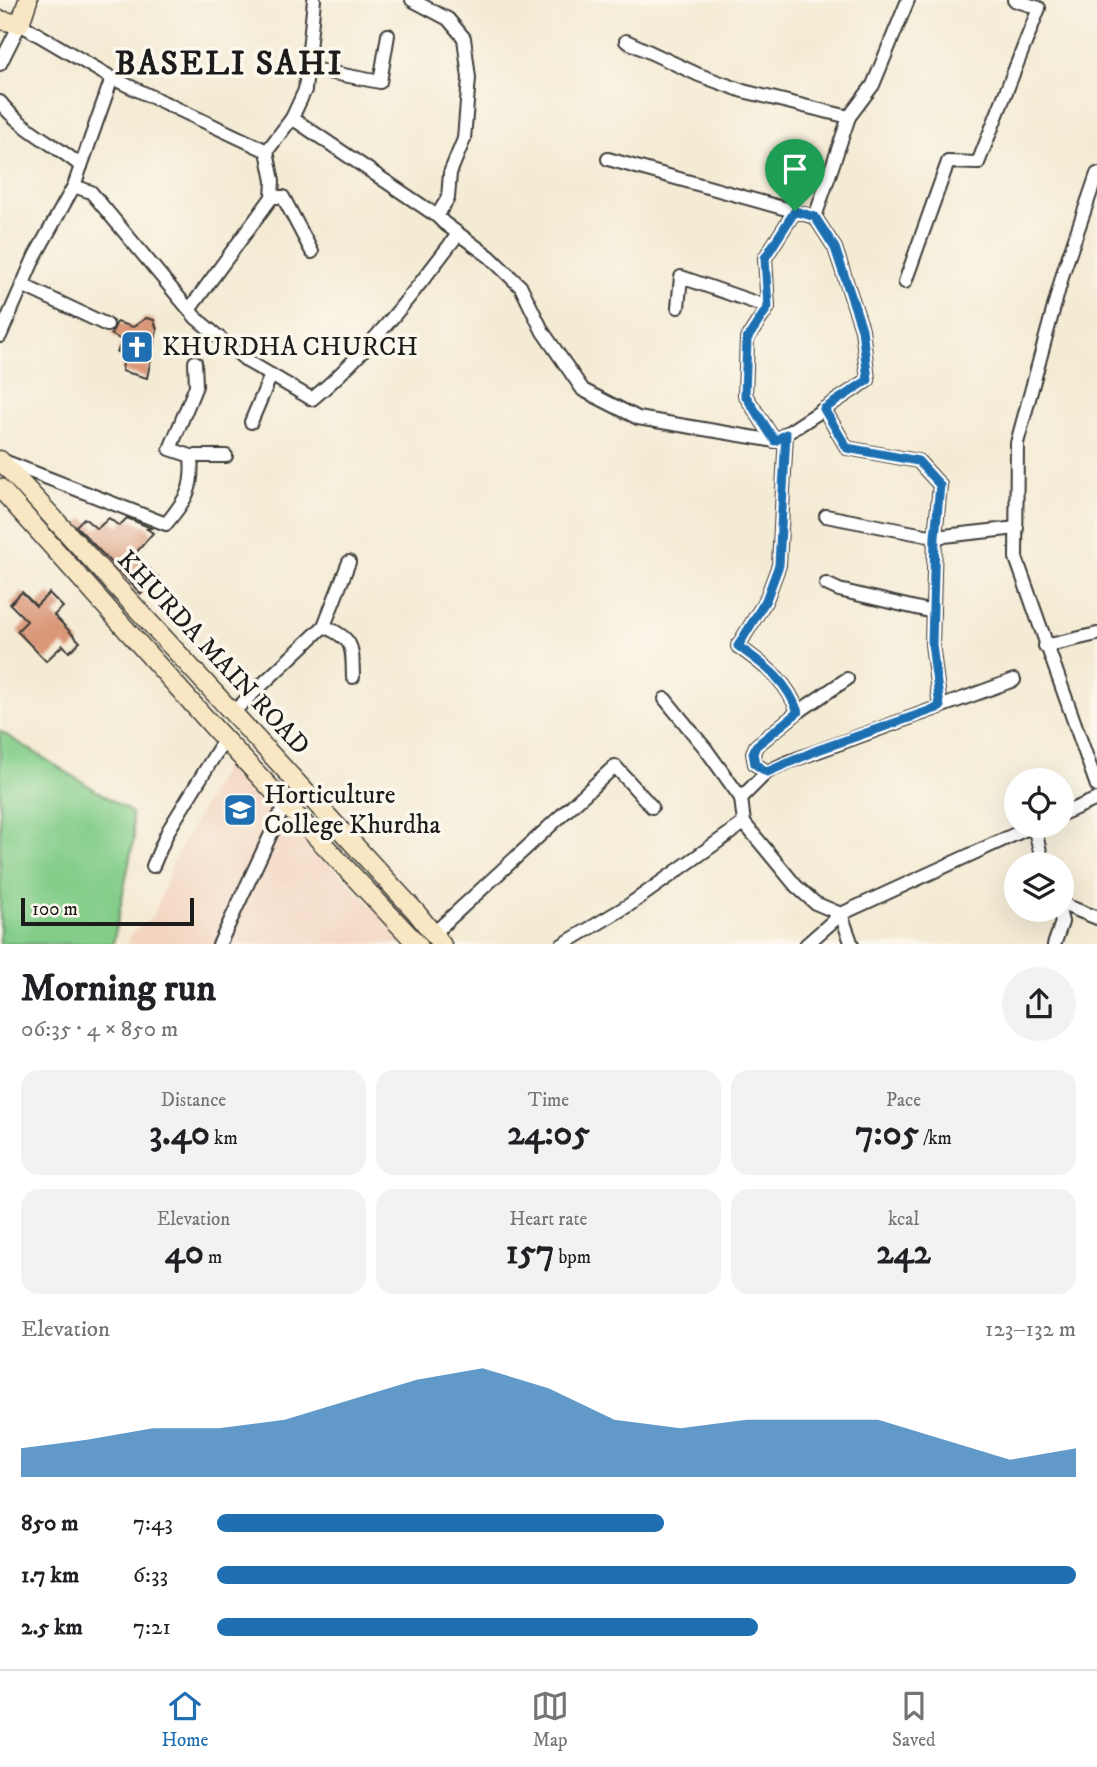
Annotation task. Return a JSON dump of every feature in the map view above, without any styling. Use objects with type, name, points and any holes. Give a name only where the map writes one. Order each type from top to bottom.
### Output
[{"type":"main road","points":[[0,20],[20,24],[28,0]]},
{"type":"main road","name":"KHURDA MAIN ROAD","points":[[0,460],[364,856],[431,941]]},
{"type":"main road","name":"KHURDA MAIN ROAD","points":[[0,488],[224,740],[346,867],[431,941]]},
{"type":"main road","points":[[346,867],[364,856]]},
{"type":"street","points":[[189,310],[272,197],[273,181],[267,151],[292,118],[305,90],[314,0]]},
{"type":"street","points":[[412,0],[448,19],[464,38],[469,78],[464,139],[450,173],[448,198],[437,216]]},
{"type":"street","points":[[815,217],[849,117],[873,85],[908,0]]},
{"type":"street","points":[[905,282],[948,162],[978,163],[1040,8],[1014,0]]},
{"type":"street","points":[[0,64],[20,24],[111,78],[267,151]]},
{"type":"street","points":[[307,68],[380,82],[388,35]]},
{"type":"street","points":[[626,41],[699,75],[743,91],[849,117]]},
{"type":"street","points":[[0,336],[35,256],[74,186],[111,78]]},
{"type":"street","points":[[0,102],[33,132],[81,166]]},
{"type":"street","points":[[292,118],[437,216],[490,257],[521,287],[543,332],[583,390],[638,418],[775,441],[868,380],[862,329],[835,248],[815,217],[608,159]]},
{"type":"street","points":[[1097,174],[1064,270],[1017,443],[1016,558],[1045,646],[1097,786]]},
{"type":"street","points":[[74,186],[91,192],[189,310],[247,361],[312,399],[337,378],[377,334],[458,234]]},
{"type":"street","points":[[272,197],[283,197],[312,252]]},
{"type":"street","points":[[775,441],[745,395],[747,339],[768,307],[765,258],[795,211]]},
{"type":"street","points":[[678,307],[681,276],[768,307]]},
{"type":"street","points":[[22,285],[107,325]]},
{"type":"street","points":[[195,362],[196,386],[170,449],[191,456],[226,456]]},
{"type":"street","points":[[251,422],[271,374]]},
{"type":"street","points":[[824,409],[847,448],[918,461],[940,485],[935,537],[932,644],[940,707]]},
{"type":"street","points":[[786,434],[779,565],[766,600],[738,646],[776,674],[791,693],[798,712]]},
{"type":"street","points":[[0,460],[166,524],[187,498],[193,474],[191,456]]},
{"type":"street","points":[[826,516],[935,537],[1017,528]]},
{"type":"street","points":[[232,713],[324,626],[349,562]]},
{"type":"street","points":[[826,584],[839,590],[933,612]]},
{"type":"street","points":[[324,626],[347,639],[351,645],[353,677]]},
{"type":"street","points":[[1045,646],[1097,634]]},
{"type":"street","points":[[767,772],[755,764],[753,753],[756,746],[798,712],[847,679]]},
{"type":"street","points":[[741,797],[767,772],[818,750],[1014,680]]},
{"type":"street","points":[[665,699],[741,797],[744,824],[796,886],[815,903],[841,914],[852,944]]},
{"type":"street","points":[[153,866],[168,831],[224,740]]},
{"type":"street","points":[[431,941],[615,766],[652,807]]},
{"type":"street","points":[[1074,809],[1097,799]]},
{"type":"street","points":[[219,944],[285,804]]},
{"type":"street","points":[[562,944],[629,905],[744,824]]},
{"type":"street","points":[[806,944],[841,914],[1008,838]]},
{"type":"street","points":[[1074,909],[1097,918]]},
{"type":"street","points":[[1054,944],[1062,922]]},
{"type":"shaded area","name":"Horticulture College Khurdha","points":[[229,758],[409,944],[127,944],[131,934],[153,917],[173,862]]},
{"type":"green space","points":[[0,731],[131,812],[134,838],[113,944],[0,944]]},
{"type":"building","name":"KHURDHA CHURCH","points":[[146,318],[154,320],[157,330],[147,378],[122,371],[124,354],[117,352],[123,341],[111,334],[117,322],[133,327]]},
{"type":"building","points":[[84,518],[97,529],[109,518],[119,526],[127,518],[151,528],[147,529],[153,533],[135,554],[158,577],[141,594],[76,526]]},
{"type":"building","points":[[22,592],[36,606],[49,593],[63,607],[54,615],[80,642],[69,652],[63,645],[46,661],[17,631],[27,621],[10,604]]},
{"type":"place","name":"KHURDHA CHURCH","points":[[137,347]]},
{"type":"place","name":"Horticulture College Khurdha","points":[[240,810]]},
{"type":"district","name":"BASELI SAHI","points":[[229,64]]},
{"type":"route","points":[[795,211],[815,217],[835,248],[862,329],[868,380],[824,409],[847,448],[918,461],[940,485],[935,537],[932,644],[940,707],[818,750],[767,772],[755,764],[753,753],[756,746],[798,712],[791,693],[776,674],[738,646],[766,600],[779,565],[786,434],[775,441],[745,395],[747,339],[768,307],[765,258],[795,211]]}]
